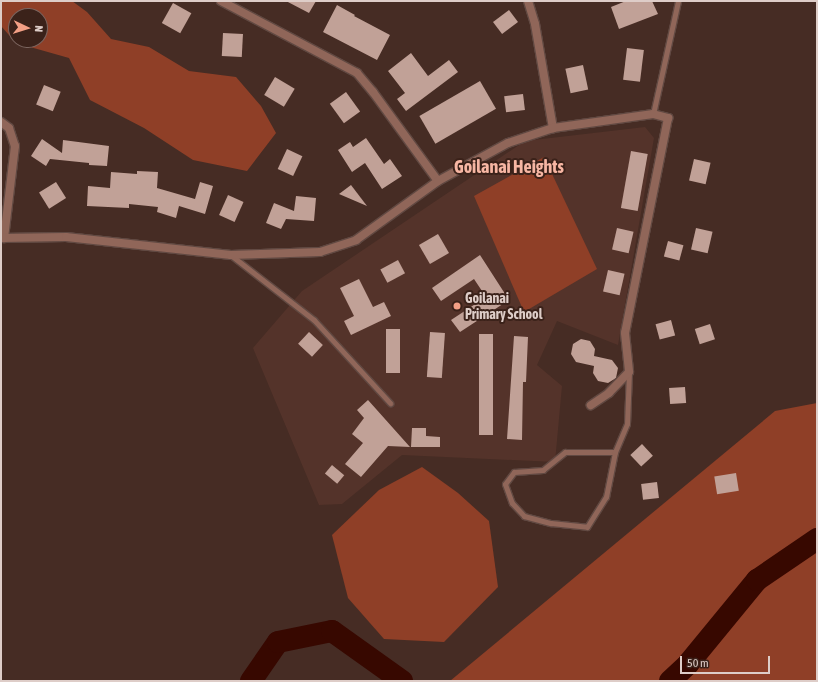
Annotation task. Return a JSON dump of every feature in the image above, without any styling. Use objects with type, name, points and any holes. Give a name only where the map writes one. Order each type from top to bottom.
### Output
[{"type":"street","points":[[221,1],[357,73],[373,92],[438,181]]},
{"type":"street","points":[[528,1],[535,24],[553,128]]},
{"type":"street","points":[[1,122],[9,128],[15,146],[3,238],[66,237],[231,255],[320,252],[356,240],[438,181],[508,143],[553,128],[653,114],[668,118],[625,333],[628,372],[609,393],[591,405]]},
{"type":"lane","points":[[653,114],[678,1]]},
{"type":"lane","points":[[231,255],[314,320],[390,403]]},
{"type":"lane","points":[[615,452],[565,452],[543,470],[514,472],[505,484],[512,503],[524,516],[551,523],[587,527],[606,498],[615,452],[628,424],[628,372]]},
{"type":"shaded area","points":[[1,1],[72,1],[87,12],[111,39],[149,47],[189,71],[236,77],[261,106],[276,133],[247,171],[193,160],[144,128],[90,100],[69,58],[34,48],[48,48],[48,8],[8,8],[8,34],[1,26]]},
{"type":"shaded area","name":"Goilanai Primary School","points":[[645,127],[654,138],[618,345],[557,321],[537,365],[562,386],[555,462],[402,455],[342,504],[319,505],[253,348],[302,291],[525,141]]},
{"type":"shaded area","points":[[544,157],[597,269],[524,312],[474,196]]},
{"type":"shaded area","points":[[817,403],[817,681],[450,681],[775,411]]},
{"type":"shaded area","points":[[422,467],[458,493],[489,521],[498,587],[444,642],[384,639],[348,598],[332,535],[379,490]]},
{"type":"building","points":[[286,1],[316,1],[309,13]]},
{"type":"building","points":[[626,1],[652,1],[658,14],[619,29],[611,7]]},
{"type":"building","points":[[173,3],[191,13],[180,33],[162,23]]},
{"type":"building","points":[[337,5],[390,35],[377,60],[323,32]]},
{"type":"building","points":[[509,10],[518,22],[502,34],[493,22]]},
{"type":"building","points":[[223,33],[243,34],[242,57],[222,56]]},
{"type":"building","points":[[627,48],[644,50],[640,82],[623,80]]},
{"type":"building","points":[[411,53],[428,76],[449,60],[458,72],[406,111],[397,99],[405,93],[388,71]]},
{"type":"building","points":[[583,65],[588,89],[571,93],[565,69]]},
{"type":"building","points":[[275,77],[295,89],[284,107],[264,95]]},
{"type":"building","points":[[480,81],[496,109],[435,144],[419,116]]},
{"type":"building","points":[[44,85],[61,92],[53,111],[36,104]]},
{"type":"building","points":[[346,92],[360,111],[344,123],[330,104]]},
{"type":"building","points":[[523,94],[525,110],[506,112],[504,96]]},
{"type":"building","points":[[366,138],[384,164],[390,159],[402,176],[382,189],[365,163],[352,172],[338,150],[350,142],[353,147]]},
{"type":"building","points":[[42,139],[62,153],[63,140],[109,146],[107,166],[89,165],[89,163],[50,159],[46,166],[31,156]]},
{"type":"building","points":[[287,149],[302,156],[293,176],[278,169]]},
{"type":"building","points":[[631,151],[648,154],[638,211],[621,208]]},
{"type":"building","points":[[694,159],[711,163],[706,184],[689,180]]},
{"type":"building","points":[[137,171],[158,172],[157,188],[195,199],[200,182],[213,186],[205,214],[179,206],[176,218],[157,212],[158,207],[129,204],[129,208],[87,206],[88,186],[110,188],[111,172],[137,174]]},
{"type":"building","points":[[56,182],[66,198],[49,209],[39,193]]},
{"type":"building","points":[[351,185],[367,206],[339,194]]},
{"type":"building","points":[[228,195],[244,202],[235,222],[219,215]]},
{"type":"building","points":[[296,196],[316,198],[314,221],[286,219],[281,229],[266,223],[274,203],[294,211]]},
{"type":"building","points":[[617,228],[634,232],[629,253],[612,249]]},
{"type":"building","points":[[696,228],[713,232],[708,253],[691,249]]},
{"type":"building","points":[[438,234],[449,253],[430,264],[419,245]]},
{"type":"building","points":[[668,241],[683,245],[679,261],[664,256]]},
{"type":"building","points":[[480,255],[509,300],[460,332],[451,320],[486,297],[474,279],[441,301],[432,288]]},
{"type":"building","points":[[398,260],[405,273],[387,283],[380,269]]},
{"type":"building","points":[[608,270],[625,274],[620,295],[603,291]]},
{"type":"building","points":[[359,279],[373,307],[384,302],[391,316],[351,335],[344,321],[354,316],[340,288]]},
{"type":"building","points":[[671,320],[675,335],[660,340],[656,324]]},
{"type":"building","points":[[710,324],[715,339],[700,344],[695,329]]},
{"type":"building","points":[[386,329],[400,329],[400,373],[386,373]]},
{"type":"building","points":[[309,332],[323,345],[312,357],[298,344]]},
{"type":"building","points":[[430,332],[445,333],[442,378],[427,377]]},
{"type":"building","points":[[479,334],[493,334],[493,435],[479,435]]},
{"type":"building","points":[[514,336],[528,337],[526,382],[523,382],[522,440],[507,439]]},
{"type":"building","points":[[581,339],[590,341],[595,349],[594,356],[612,360],[618,368],[616,378],[608,383],[598,381],[593,373],[594,366],[576,362],[571,354],[573,344]]},
{"type":"building","points":[[685,387],[686,403],[670,404],[669,388]]},
{"type":"building","points":[[368,400],[410,447],[388,446],[361,477],[345,464],[363,443],[352,434],[364,418],[357,410]]},
{"type":"building","points":[[412,428],[426,428],[426,436],[440,437],[440,447],[411,447]]},
{"type":"building","points":[[642,444],[653,456],[641,467],[630,455]]},
{"type":"building","points":[[332,465],[344,475],[337,484],[325,473]]},
{"type":"building","points":[[736,473],[739,491],[717,494],[714,476]]},
{"type":"building","points":[[657,482],[659,498],[643,500],[641,484]]},
{"type":"waterway","points":[[670,681],[688,664],[757,580],[817,539]]},
{"type":"waterway","points":[[251,681],[278,642],[332,631],[402,681]]},
{"type":"place","name":"Goilanai Primary School","points":[[457,306]]},
{"type":"district","name":"Goilanai Heights","points":[[509,167]]}]
